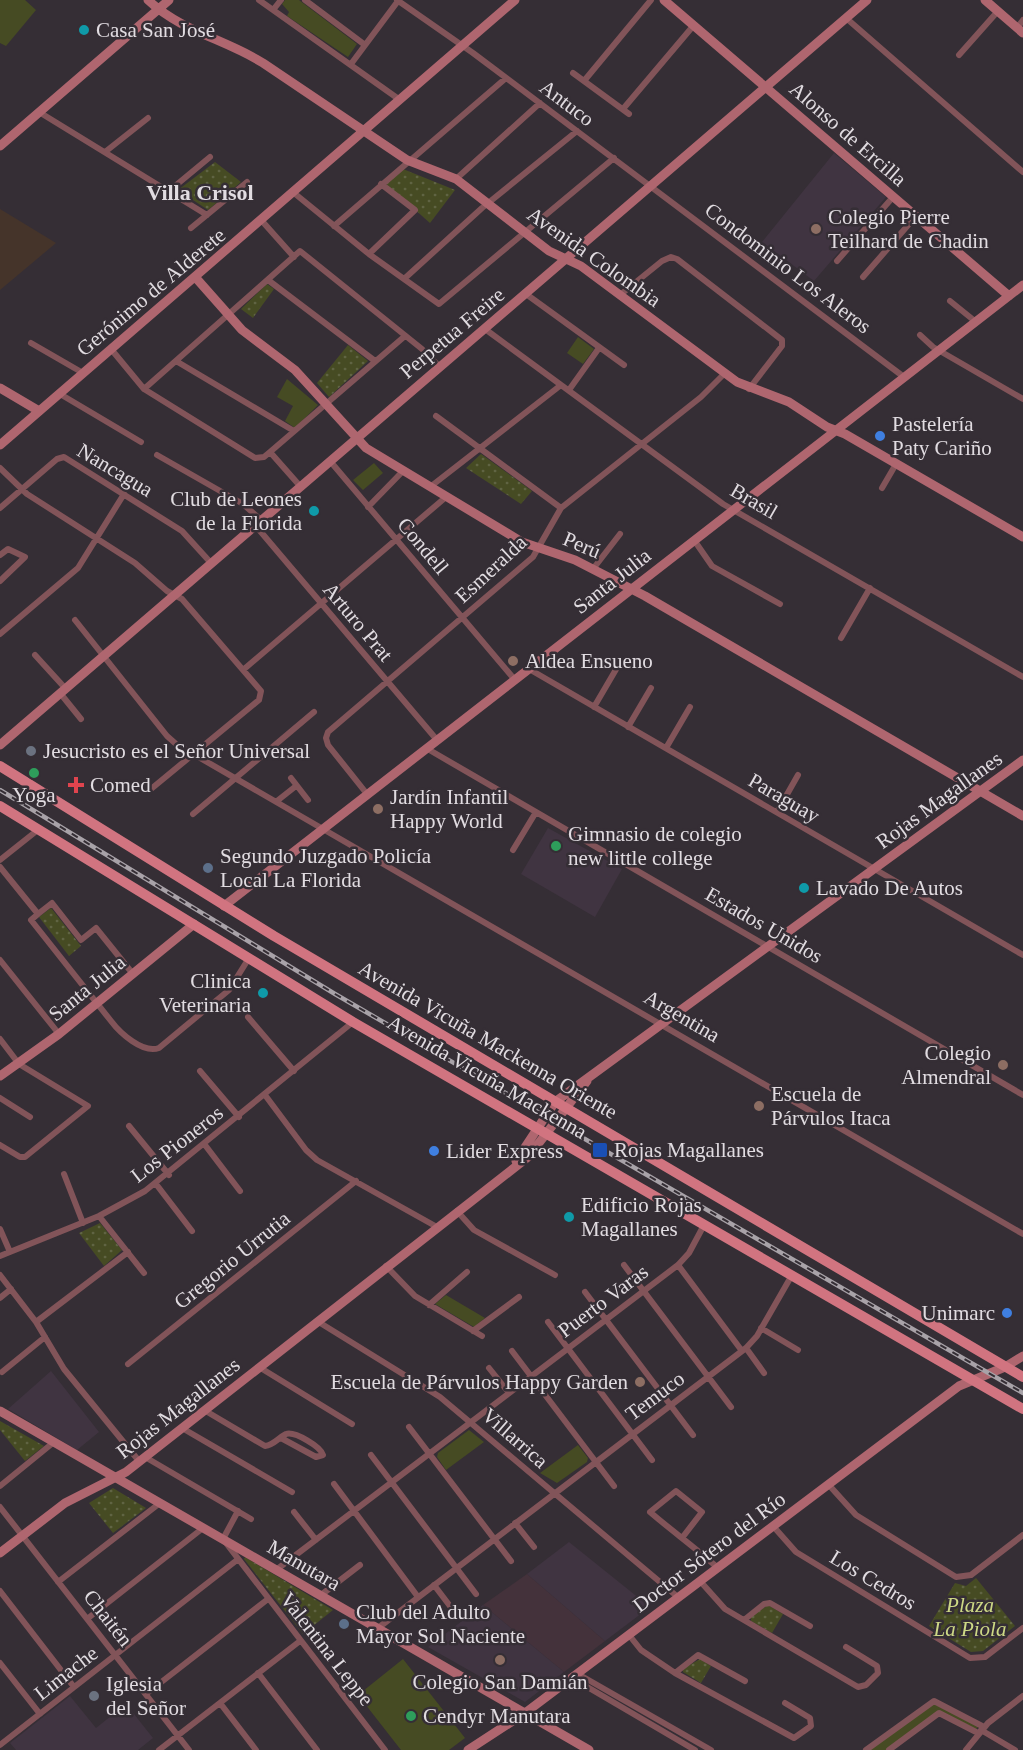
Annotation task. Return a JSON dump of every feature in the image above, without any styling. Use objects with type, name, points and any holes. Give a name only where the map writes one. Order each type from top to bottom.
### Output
[{"type":"main road","name":"Avenida Vicuña Mackenna Oriente","points":[[0,766],[224,906],[1023,1377]]},
{"type":"main road","name":"Avenida Vicuña Mackenna","points":[[0,806],[353,1022],[1023,1409]]},
{"type":"street","name":"Avenida Colombia","points":[[148,0],[185,27],[255,57],[407,160],[456,179],[553,253],[581,266],[724,374],[749,389],[789,402],[1023,537]]},
{"type":"street","points":[[0,146],[169,0]]},
{"type":"street","points":[[259,0],[400,100]]},
{"type":"street","points":[[273,10],[280,0]]},
{"type":"street","points":[[305,0],[365,45]]},
{"type":"street","name":"Gerónimo de Alderete","points":[[0,445],[515,0]]},
{"type":"street","points":[[584,81],[651,0]]},
{"type":"street","name":"Alonso de Ercilla","points":[[664,0],[1009,296]]},
{"type":"street","name":"Perpetua Freire","points":[[0,745],[867,0]]},
{"type":"street","points":[[351,64],[397,1]]},
{"type":"street","name":"Antuco","points":[[397,1],[506,78],[651,186]]},
{"type":"street","points":[[959,55],[993,4],[1021,27]]},
{"type":"street","points":[[846,18],[1023,172]]},
{"type":"street","points":[[623,109],[694,26]]},
{"type":"street","points":[[573,73],[629,114]]},
{"type":"street","points":[[334,226],[407,160],[506,78]]},
{"type":"street","points":[[456,179],[540,103]]},
{"type":"street","points":[[39,112],[207,215]]},
{"type":"street","points":[[105,152],[148,118]]},
{"type":"street","points":[[404,279],[577,131]]},
{"type":"street","points":[[169,190],[210,157]]},
{"type":"street","points":[[294,193],[369,254],[439,304],[614,159]]},
{"type":"street","points":[[191,228],[247,182]]},
{"type":"street","points":[[369,254],[415,210],[381,184]]},
{"type":"street","name":"Condominio Los Aleros","points":[[651,186],[904,377]]},
{"type":"street","points":[[837,261],[894,197]]},
{"type":"street","points":[[863,278],[915,216]]},
{"type":"street","points":[[261,221],[294,257]]},
{"type":"street","points":[[144,389],[300,251],[440,367]]},
{"type":"street","points":[[620,295],[669,257],[677,259],[782,340],[782,346],[749,389]]},
{"type":"street","name":"Perú","points":[[196,278],[251,338],[295,370],[355,439],[403,471],[515,538],[593,569],[631,589],[1023,816]]},
{"type":"street","points":[[268,280],[375,361]]},
{"type":"street","name":"Santa Julia","points":[[224,906],[1023,285]]},
{"type":"street","points":[[526,294],[624,365]]},
{"type":"street","points":[[950,301],[976,322]]},
{"type":"street","name":"Brasil","points":[[485,329],[734,509],[1023,677]]},
{"type":"street","points":[[111,349],[144,389],[255,458],[264,457],[405,336]]},
{"type":"street","points":[[920,336],[939,350],[1023,399]]},
{"type":"street","points":[[30,343],[83,373]]},
{"type":"street","points":[[569,390],[599,348]]},
{"type":"street","points":[[176,360],[294,431]]},
{"type":"street","name":"Esmeralda","points":[[367,794],[328,745],[326,738],[330,730],[533,557],[561,508],[701,397],[724,374]]},
{"type":"street","points":[[430,487],[561,385]]},
{"type":"street","points":[[0,388],[39,411]]},
{"type":"street","points":[[60,394],[141,442]]},
{"type":"street","points":[[436,416],[561,508]]},
{"type":"street","points":[[270,452],[300,486]]},
{"type":"street","name":"Arturo Prat","points":[[157,454],[243,504],[321,603],[437,740]]},
{"type":"street","name":"Nancagua","points":[[0,508],[62,457],[185,534],[211,563]]},
{"type":"street","name":"Condell","points":[[330,461],[515,680]]},
{"type":"street","points":[[882,488],[896,464]]},
{"type":"street","points":[[0,468],[21,490],[141,567],[175,594],[243,670],[262,695],[152,789]]},
{"type":"street","points":[[368,507],[403,471]]},
{"type":"street","points":[[0,634],[75,570],[124,494]]},
{"type":"street","points":[[243,670],[446,497]]},
{"type":"street","points":[[593,569],[620,534]]},
{"type":"street","points":[[694,540],[712,566],[780,604]]},
{"type":"street","points":[[0,555],[8,549],[25,558],[0,581]]},
{"type":"street","points":[[841,638],[870,588]]},
{"type":"street","name":"Argentina","points":[[75,620],[167,736],[194,754],[1023,1234]]},
{"type":"street","points":[[35,655],[81,719]]},
{"type":"street","points":[[594,707],[618,666]]},
{"type":"street","name":"Paraguay","points":[[529,669],[1023,955]]},
{"type":"street","points":[[628,727],[651,688]]},
{"type":"street","points":[[666,748],[690,707]]},
{"type":"street","points":[[193,814],[314,712]]},
{"type":"street","name":"Estados Unidos","points":[[426,748],[1023,1095]]},
{"type":"street","name":"Rojas Magallanes","points":[[0,1553],[72,1498],[116,1478],[142,1459],[512,1168],[543,1131],[560,1105],[587,1081],[1023,760]]},
{"type":"street","points":[[777,812],[798,775]]},
{"type":"street","points":[[291,778],[308,800]]},
{"type":"street","points":[[277,801],[297,786]]},
{"type":"street","points":[[513,850],[536,812]]},
{"type":"street","points":[[0,860],[39,829]]},
{"type":"street","points":[[0,867],[38,914]]},
{"type":"street","points":[[133,974],[96,928],[81,940],[52,903],[32,920],[124,1035],[149,1050],[156,1050],[229,990],[249,958]]},
{"type":"street","name":"Santa Julia","points":[[0,1076],[58,1034],[194,924]]},
{"type":"street","points":[[0,960],[58,1034]]},
{"type":"street","points":[[248,1017],[294,1071]]},
{"type":"street","name":"Los Pioneros","points":[[0,1256],[99,1216],[156,1184],[353,1022]]},
{"type":"street","points":[[0,1039],[19,1064],[88,1106],[23,1157],[0,1145]]},
{"type":"street","points":[[200,1071],[239,1117]]},
{"type":"street","points":[[265,1095],[312,1155],[436,1227]]},
{"type":"street","points":[[0,1098],[30,1117]]},
{"type":"street","points":[[129,1126],[169,1174]]},
{"type":"street","points":[[205,1145],[240,1191]]},
{"type":"street","points":[[64,1174],[83,1223]]},
{"type":"street","name":"Gregorio Urrutia","points":[[128,1364],[356,1181]]},
{"type":"street","points":[[156,1184],[192,1231]]},
{"type":"street","points":[[457,1211],[474,1230],[555,1275]]},
{"type":"street","points":[[99,1216],[144,1273]]},
{"type":"street","name":"Puerto Varas","points":[[276,1570],[678,1265],[688,1253],[704,1225]]},
{"type":"street","points":[[0,1229],[10,1252]]},
{"type":"street","points":[[36,1322],[128,1252]]},
{"type":"street","points":[[624,1265],[731,1407]]},
{"type":"street","points":[[678,1265],[764,1373]]},
{"type":"street","points":[[386,1266],[403,1287],[482,1336]]},
{"type":"street","points":[[429,1305],[468,1272]]},
{"type":"street","points":[[0,1275],[36,1322],[64,1370],[142,1459],[251,1519]]},
{"type":"street","name":"Temuco","points":[[378,1628],[744,1350],[762,1328],[792,1275]]},
{"type":"street","points":[[0,1298],[11,1289]]},
{"type":"street","points":[[585,1292],[693,1435]]},
{"type":"street","points":[[473,1331],[519,1297]]},
{"type":"street","name":"Villarrica","points":[[317,1321],[429,1389],[679,1598]]},
{"type":"street","points":[[548,1322],[652,1460]]},
{"type":"street","points":[[762,1328],[798,1350]]},
{"type":"street","points":[[2,1372],[45,1337]]},
{"type":"street","points":[[512,1351],[614,1486]]},
{"type":"street","name":"Doctor Sótero del Río","points":[[468,1750],[525,1713],[971,1379],[1005,1367],[1023,1356]]},
{"type":"street","points":[[258,1367],[352,1424]]},
{"type":"street","points":[[489,1368],[509,1393]]},
{"type":"street","points":[[204,1410],[265,1446],[281,1438],[292,1434],[321,1450],[323,1456],[316,1457],[281,1438]]},
{"type":"street","name":"Manutara","points":[[0,1411],[589,1750]]},
{"type":"street","points":[[409,1427],[511,1561]]},
{"type":"street","points":[[182,1428],[292,1492]]},
{"type":"street","points":[[0,1486],[54,1442]]},
{"type":"street","points":[[371,1455],[476,1594]]},
{"type":"street","points":[[828,1484],[856,1515],[956,1577],[971,1575],[1023,1535]]},
{"type":"street","points":[[334,1485],[418,1597]]},
{"type":"street","points":[[682,1538],[702,1512],[676,1491],[650,1512],[718,1568]]},
{"type":"street","points":[[58,1582],[160,1503]]},
{"type":"street","name":"Chaitén","points":[[0,1507],[189,1750]]},
{"type":"street","points":[[223,1539],[238,1511]]},
{"type":"street","points":[[294,1512],[316,1540]]},
{"type":"street","points":[[515,1523],[534,1547]]},
{"type":"street","name":"Los Cedros","points":[[773,1526],[796,1552],[970,1658],[984,1657],[1023,1628]]},
{"type":"street","points":[[87,1619],[203,1528]]},
{"type":"street","name":"Valentina Leppe","points":[[223,1539],[385,1750]]},
{"type":"street","name":"Limache","points":[[0,1748],[74,1687],[237,1560]]},
{"type":"street","points":[[321,1596],[360,1565]]},
{"type":"street","points":[[700,1581],[720,1606],[858,1687],[866,1685],[878,1673],[877,1666],[846,1647]]},
{"type":"street","points":[[434,1585],[453,1610]]},
{"type":"street","points":[[0,1591],[74,1687]]},
{"type":"street","points":[[146,1694],[268,1599]]},
{"type":"street","points":[[744,1620],[764,1604],[770,1603],[810,1626]]},
{"type":"street","points":[[629,1635],[641,1650],[675,1673],[794,1738],[811,1726],[812,1722],[810,1718],[785,1704]]},
{"type":"street","points":[[159,1750],[300,1641]]},
{"type":"street","points":[[675,1673],[698,1655],[745,1681]]},
{"type":"street","points":[[0,1664],[40,1714]]},
{"type":"street","points":[[258,1673],[318,1750]]},
{"type":"street","points":[[575,1676],[695,1750]]},
{"type":"street","points":[[575,1676],[711,1750]]},
{"type":"street","points":[[966,1750],[981,1730],[1023,1696]]},
{"type":"street","points":[[866,1750],[934,1701],[1015,1750]]},
{"type":"street","points":[[220,1703],[256,1750]]},
{"type":"street","points":[[889,1750],[939,1713],[981,1730]]},
{"type":"shaded area","name":"Colegio Pierre Teilhard de Chadin","points":[[834,153],[886,197],[814,281],[762,242]]},
{"type":"shaded area","points":[[0,209],[56,243],[0,290]]},
{"type":"shaded area","points":[[548,828],[622,869],[595,917],[521,874]]},
{"type":"shaded area","points":[[51,1371],[99,1432],[77,1450],[8,1409]]},
{"type":"shaded area","points":[[569,1542],[650,1607],[605,1641],[527,1574]]},
{"type":"shaded area","points":[[527,1574],[605,1641],[564,1672],[483,1605]]},
{"type":"shaded area","name":"Colegio San Damián","points":[[483,1605],[564,1672],[525,1702],[428,1647]]},
{"type":"shaded area","points":[[70,1696],[96,1728],[126,1704],[153,1738],[138,1750],[16,1750],[10,1743]]},
{"type":"green space","points":[[0,0],[25,0],[36,10],[6,46],[0,43]]},
{"type":"green space","points":[[285,0],[299,0],[357,44],[348,57],[287,16],[289,12],[282,4]]},
{"type":"green space","points":[[215,162],[241,182],[208,210],[178,190]]},
{"type":"green space","points":[[403,169],[455,190],[430,223],[386,184]]},
{"type":"green space","points":[[267,284],[274,289],[253,318],[241,309]]},
{"type":"green space","points":[[578,337],[594,349],[583,364],[567,353]]},
{"type":"green space","points":[[348,345],[368,361],[329,397],[317,383]]},
{"type":"green space","points":[[287,379],[318,405],[295,428],[285,421],[293,406],[277,397]]},
{"type":"green space","points":[[481,454],[532,491],[521,504],[466,468]]},
{"type":"green space","points":[[374,463],[383,473],[363,490],[353,480]]},
{"type":"green space","points":[[51,908],[81,946],[69,956],[39,917]]},
{"type":"green space","points":[[100,1223],[122,1250],[104,1266],[79,1233]]},
{"type":"green space","points":[[446,1295],[485,1318],[474,1327],[435,1304]]},
{"type":"green space","points":[[0,1421],[44,1446],[25,1461],[0,1430]]},
{"type":"green space","points":[[469,1430],[484,1442],[446,1470],[437,1457],[438,1453]]},
{"type":"green space","points":[[578,1445],[588,1458],[587,1462],[557,1483],[540,1473]]},
{"type":"green space","points":[[113,1488],[146,1508],[113,1533],[89,1503]]},
{"type":"green space","points":[[245,1557],[333,1610],[303,1634],[244,1559]]},
{"type":"green space","name":"Plaza La Piola","points":[[976,1578],[1015,1626],[983,1651],[971,1652],[929,1626],[955,1583],[966,1586]]},
{"type":"green space","points":[[768,1605],[783,1614],[772,1633],[751,1621],[751,1617]]},
{"type":"green space","name":"Cendyr Manutara","points":[[403,1659],[465,1738],[449,1750],[401,1750],[358,1695]]},
{"type":"green space","points":[[700,1659],[711,1666],[701,1683],[683,1672],[683,1669]]},
{"type":"green space","points":[[930,1702],[979,1726],[975,1730],[941,1712],[888,1750],[867,1750]]},
{"type":"railway","points":[[0,790],[335,994],[1023,1393]]},
{"type":"place","name":"Casa San José","points":[[84,30]]},
{"type":"place","name":"Colegio Pierre Teilhard de Chadin","points":[[816,229]]},
{"type":"place","name":"Pastelería Paty Cariño","points":[[880,436]]},
{"type":"place","name":"Club de Leones de la Florida","points":[[314,511]]},
{"type":"place","name":"Aldea Ensueno","points":[[513,661]]},
{"type":"place","name":"Jesucristo es el Señor Universal","points":[[31,751]]},
{"type":"place","name":"Yoga","points":[[34,773]]},
{"type":"place","name":"Comed","points":[[76,785]]},
{"type":"place","name":"Jardín Infantil Happy World","points":[[378,809]]},
{"type":"place","name":"Gimnasio de colegio new little college","points":[[556,846]]},
{"type":"place","name":"Segundo Juzgado Policía Local La Florida","points":[[208,868]]},
{"type":"place","name":"Lavado De Autos","points":[[804,888]]},
{"type":"place","name":"Clinica Veterinaria","points":[[263,993]]},
{"type":"place","name":"Colegio Almendral","points":[[1003,1065]]},
{"type":"place","name":"Escuela de Párvulos Itaca","points":[[759,1106]]},
{"type":"place","name":"Rojas Magallanes","points":[[600,1150]]},
{"type":"place","name":"Lider Express","points":[[434,1151]]},
{"type":"place","name":"Edificio Rojas Magallanes","points":[[569,1217]]},
{"type":"place","name":"Unimarc","points":[[1007,1313]]},
{"type":"place","name":"Escuela de Párvulos Happy Garden","points":[[640,1382]]},
{"type":"place","name":"Club del Adulto Mayor Sol Naciente","points":[[344,1624]]},
{"type":"place","name":"Colegio San Damián","points":[[500,1660]]},
{"type":"place","name":"Iglesia del Señor","points":[[94,1696]]},
{"type":"place","name":"Cendyr Manutara","points":[[411,1716]]},
{"type":"district","name":"Villa Crisol","points":[[200,192]]}]
